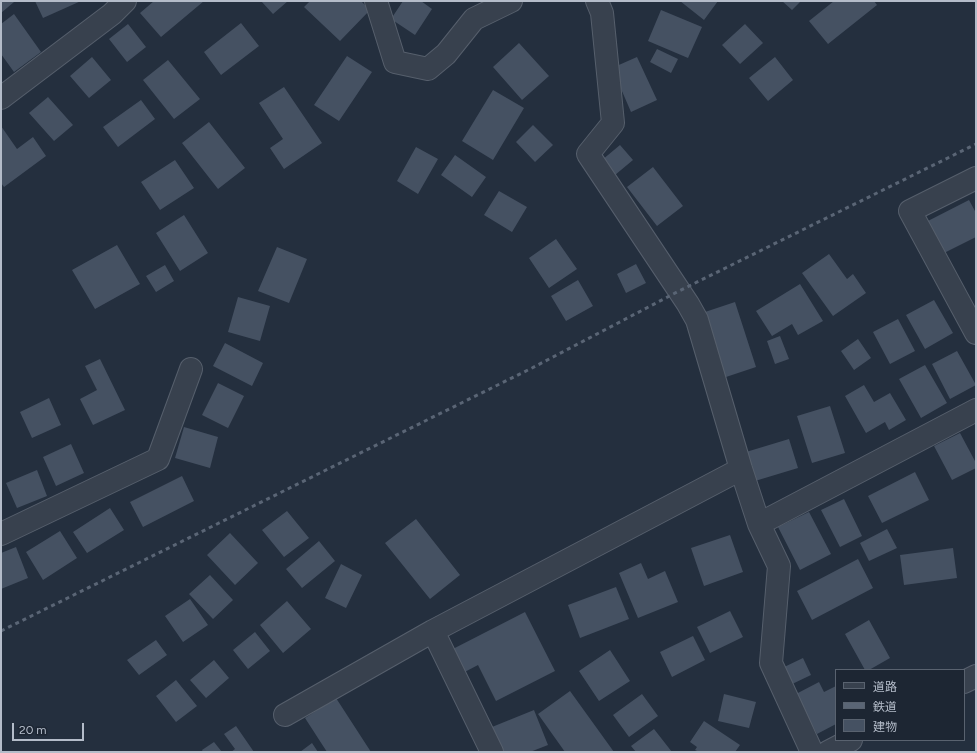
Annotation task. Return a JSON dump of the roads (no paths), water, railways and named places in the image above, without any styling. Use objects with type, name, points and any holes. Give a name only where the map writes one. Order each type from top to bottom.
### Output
[{"type":"street","points":[[1,98],[112,14],[125,1]]},
{"type":"street","points":[[376,1],[395,62],[428,70],[446,54],[474,19],[511,1]]},
{"type":"street","points":[[597,1],[602,13],[613,123],[588,154],[697,320],[741,469],[759,524],[779,566],[771,663],[812,752]]},
{"type":"street","points":[[976,178],[910,211],[976,333]]},
{"type":"street","points":[[1,534],[158,459],[191,369]]},
{"type":"street","points":[[759,524],[976,410]]},
{"type":"street","points":[[285,715],[433,631],[741,469]]},
{"type":"street","points":[[433,631],[492,752]]},
{"type":"street","points":[[965,682],[976,676]]},
{"type":"street","points":[[828,752],[849,741]]},
{"type":"railway","points":[[1,631],[532,368],[679,291],[976,144]]}]
